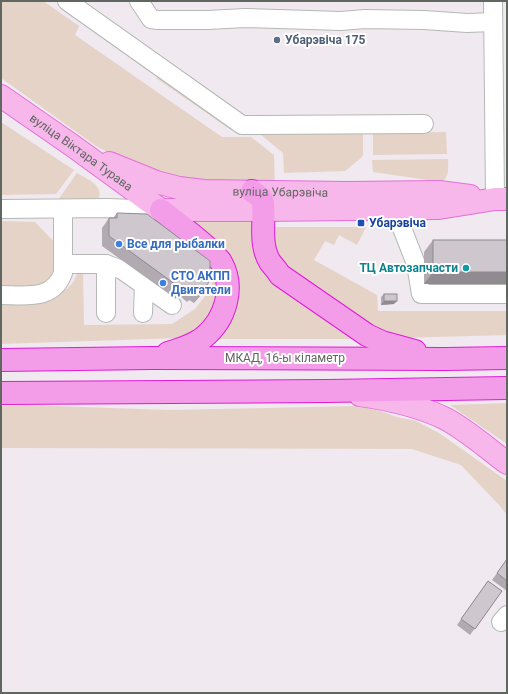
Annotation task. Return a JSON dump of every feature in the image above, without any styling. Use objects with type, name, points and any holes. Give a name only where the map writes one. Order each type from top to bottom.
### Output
[{"type":"highway","points":[[252,191],[261,198],[263,203],[263,237],[265,250],[270,262],[280,274],[367,335],[388,344],[445,359]]},
{"type":"highway","points":[[152,358],[187,347],[204,338],[222,316],[227,300],[228,286],[226,273],[220,261],[204,244],[161,210]]},
{"type":"highway","name":"МКАД, 16-ы кіламетр","points":[[1,360],[152,358],[507,358]]},
{"type":"highway","points":[[1,393],[327,391],[507,388]]},
{"type":"main road","name":"вуліца Віктара Турава","points":[[1,96],[161,210]]},
{"type":"main road","name":"вуліца Убарэвіча","points":[[73,146],[118,167],[156,182],[179,188],[204,190],[347,193],[439,192],[501,199]]},
{"type":"main road","name":"вуліца Убарэвіча","points":[[161,210],[439,208],[501,199]]},
{"type":"main road","points":[[327,391],[394,402],[415,407],[446,419],[468,433],[507,462]]},
{"type":"street","points":[[66,1],[242,125],[424,124]]},
{"type":"street","points":[[139,1],[151,20],[208,20],[245,18],[341,21],[424,20],[467,23],[493,22]]},
{"type":"street","points":[[493,1],[501,199]]},
{"type":"street","points":[[1,209],[108,208],[161,210]]},
{"type":"street","points":[[1,295],[38,295],[55,287],[61,280],[63,273],[63,209]]},
{"type":"street","points":[[387,209],[400,223],[416,264],[421,294],[507,294]]},
{"type":"street","points":[[63,264],[106,264],[122,270],[172,305]]},
{"type":"street","points":[[106,264],[106,313]]},
{"type":"street","points":[[143,313],[144,285]]},
{"type":"shaded area","points":[[1,1],[43,1],[79,26],[75,35],[222,137],[251,137],[274,155],[275,186],[204,183],[132,165],[96,146],[1,78]]},
{"type":"shaded area","points":[[158,75],[238,130],[231,130],[156,78]]},
{"type":"shaded area","points":[[1,122],[74,170],[56,194],[1,195]]},
{"type":"shaded area","points":[[446,132],[447,154],[373,155],[373,133]]},
{"type":"shaded area","points":[[363,133],[363,155],[345,171],[284,173],[283,153],[260,134]]},
{"type":"shaded area","points":[[448,159],[447,175],[441,182],[373,172],[372,160]]},
{"type":"shaded area","points":[[77,173],[97,187],[100,195],[98,201],[58,200]]},
{"type":"shaded area","points":[[181,217],[253,218],[255,241],[359,339],[213,339],[234,303]]},
{"type":"shaded area","points":[[1,221],[35,222],[54,242],[54,270],[52,277],[48,281],[36,286],[21,288],[1,287]]},
{"type":"shaded area","points":[[273,227],[366,227],[357,245],[339,235],[334,245],[325,241],[314,260],[377,295],[378,311],[507,311],[507,335],[401,338],[378,333],[274,259]]},
{"type":"shaded area","points":[[215,264],[220,286],[212,315],[197,331],[181,338],[1,344],[1,300],[51,298],[68,288],[74,281],[78,272],[83,272],[84,325],[172,324],[195,309],[212,287],[209,272]]},
{"type":"shaded area","points":[[507,403],[507,444],[450,405]]},
{"type":"shaded area","points":[[26,405],[168,410],[358,406],[380,411],[397,417],[416,421],[439,433],[507,481],[507,515],[461,465],[412,449],[1,448],[1,406]]},
{"type":"building","points":[[117,213],[147,214],[210,261],[210,269],[203,278],[209,282],[201,293],[196,290],[194,292],[186,286],[183,290],[109,236],[109,218],[117,218]]},
{"type":"building","points":[[433,240],[507,240],[507,272],[433,272]]},
{"type":"building","points":[[384,294],[397,294],[397,301],[384,301]]},
{"type":"building","points":[[507,559],[507,581],[497,573]]},
{"type":"building","points":[[488,581],[502,591],[475,629],[461,619]]},
{"type":"place","name":"Убарэвіча 175","points":[[277,40]]},
{"type":"place","name":"Убарэвіча","points":[[361,223]]},
{"type":"place","name":"Все для рыбалки","points":[[119,244]]},
{"type":"place","name":"ТЦ Автозапчасти","points":[[466,268]]},
{"type":"place","name":"СТО АКПП Двигатели","points":[[163,283]]}]
